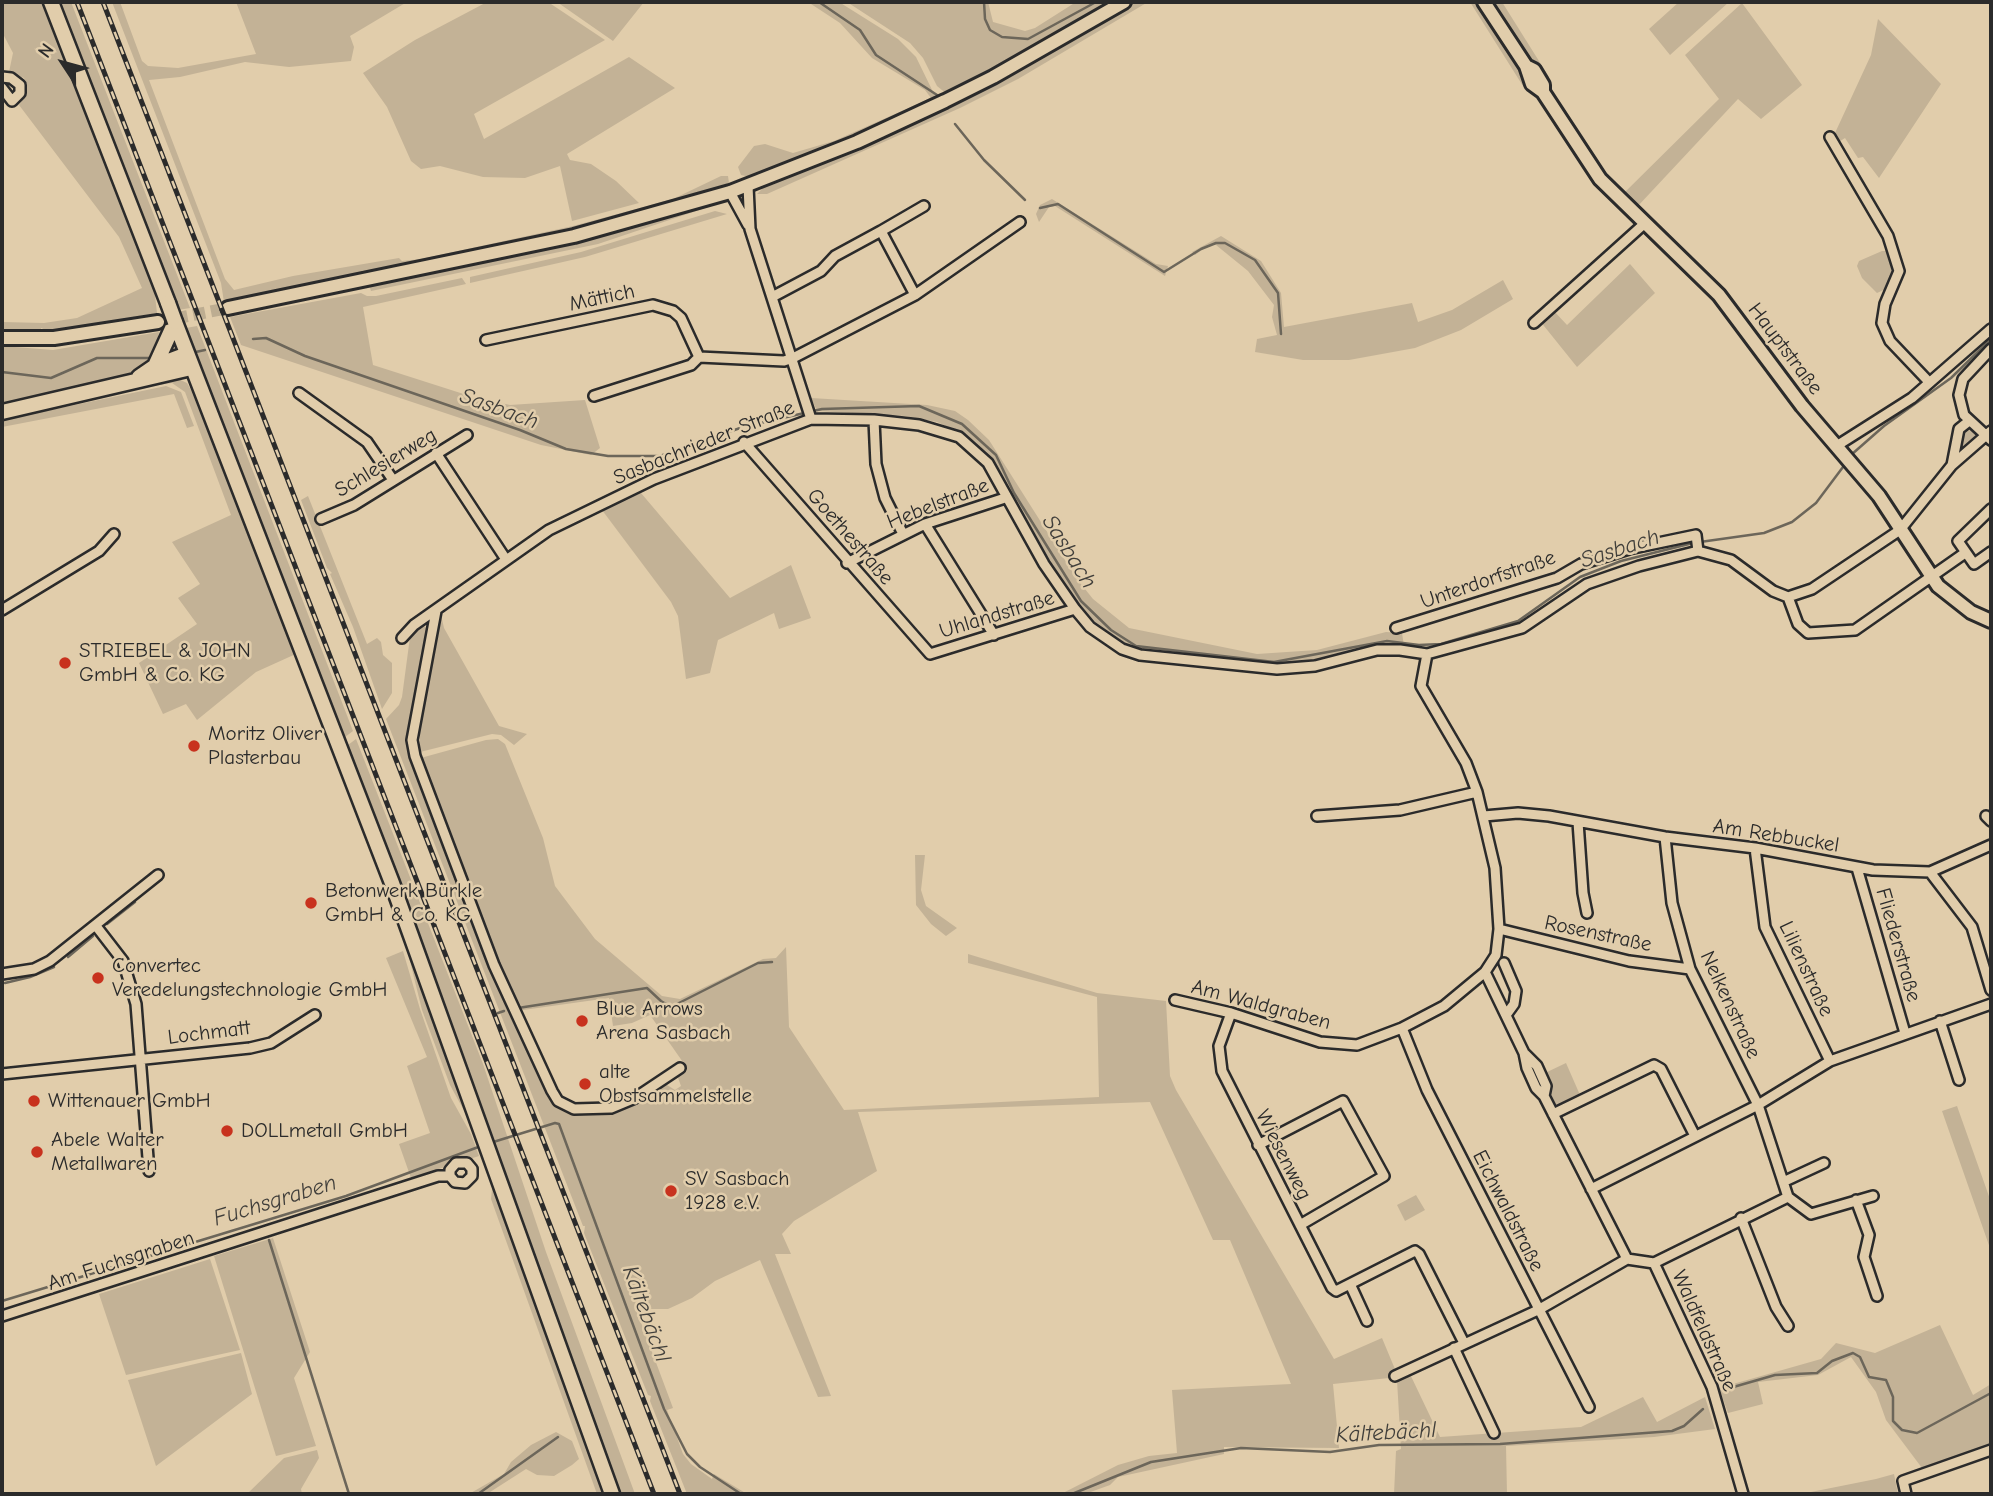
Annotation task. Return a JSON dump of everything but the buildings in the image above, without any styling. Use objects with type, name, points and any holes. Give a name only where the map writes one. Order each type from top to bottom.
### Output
[{"type":"main road","points":[[51,2],[392,883],[612,1494]]},
{"type":"main road","points":[[157,364],[175,322]]},
{"type":"main road","points":[[136,379],[157,364],[189,361]]},
{"type":"main road","points":[[2,412],[136,379],[189,361]]},
{"type":"street","points":[[228,308],[574,236],[748,186],[857,142],[993,77],[1124,2]]},
{"type":"street","name":"Hauptstraße","points":[[1486,5],[1526,66],[1532,84],[1545,95],[1600,179],[1719,295],[1802,406],[1879,495],[1931,575],[1951,597],[1991,621]]},
{"type":"street","points":[[2,78],[11,78],[20,85],[20,93],[12,101],[2,88]]},
{"type":"street","points":[[1830,137],[1888,236],[1899,271],[1885,303],[1882,323],[1891,341],[1929,382]]},
{"type":"street","points":[[748,186],[750,229]]},
{"type":"street","points":[[730,192],[750,229],[774,296],[810,417]]},
{"type":"street","points":[[774,296],[821,271],[835,256],[924,206]]},
{"type":"street","points":[[594,396],[691,365],[699,357],[784,361],[793,358],[915,295],[1020,222]]},
{"type":"street","points":[[1534,323],[1644,224]]},
{"type":"street","points":[[881,231],[915,295]]},
{"type":"street","name":"Mättich","points":[[486,340],[653,305],[664,307],[681,318],[699,357]]},
{"type":"street","points":[[2,338],[54,338],[158,322]]},
{"type":"street","points":[[1840,448],[1912,398],[1991,329]]},
{"type":"street","points":[[1698,545],[1731,560],[1773,591],[1788,597],[1812,589],[1900,530],[1952,465],[1990,435],[1964,415],[1959,388],[1963,379],[1991,349]]},
{"type":"street","points":[[299,393],[367,442],[393,480]]},
{"type":"street","name":"Sasbachrieder Straße","points":[[402,638],[505,558],[549,530],[654,479],[810,417],[919,425],[959,437],[988,463],[1004,498],[1075,609],[1105,639],[1140,655],[1277,670],[1315,666],[1377,650],[1427,654],[1521,628],[1587,584],[1698,545]]},
{"type":"street","points":[[874,420],[876,464],[885,498],[904,534]]},
{"type":"street","points":[[1952,465],[1959,429],[1969,421]]},
{"type":"street","name":"Schlesierweg","points":[[321,519],[354,505],[467,435]]},
{"type":"street","name":"Goethestraße","points":[[744,442],[847,563],[930,654]]},
{"type":"street","points":[[436,453],[505,558]]},
{"type":"street","name":"Hebelstraße","points":[[847,563],[925,524],[1004,498]]},
{"type":"street","points":[[1991,509],[1958,541],[1974,564],[1991,552]]},
{"type":"street","points":[[925,524],[994,635]]},
{"type":"street","points":[[2,610],[99,551],[114,534]]},
{"type":"street","name":"Unterdorfstraße","points":[[1396,628],[1557,578],[1581,564],[1629,549],[1696,535],[1698,545]]},
{"type":"street","points":[[1788,597],[1801,629],[1808,633],[1845,633],[1855,630],[1965,554]]},
{"type":"street","name":"Uhlandstraße","points":[[930,654],[1075,609]]},
{"type":"street","points":[[436,611],[412,740],[415,756],[494,965],[552,1091],[558,1101],[574,1109],[611,1108],[635,1098],[680,1068]]},
{"type":"street","points":[[1395,1376],[1538,1310],[1627,1259],[1544,1096],[1536,1088],[1524,1053],[1485,972],[1496,955],[1499,929],[1495,868],[1484,816],[1466,763],[1421,686],[1427,654]]},
{"type":"street","points":[[1317,816],[1400,810],[1477,792]]},
{"type":"street","name":"Am Rebbuckel","points":[[1484,816],[1518,814],[1755,848],[1857,868],[1930,872]]},
{"type":"street","points":[[1578,822],[1587,913]]},
{"type":"street","name":"Nelkenstraße","points":[[1665,837],[1672,903],[1690,970],[1758,1105],[1788,1197]]},
{"type":"street","points":[[1991,845],[1930,872],[1972,927],[1991,990]]},
{"type":"street","name":"Lilienstraße","points":[[1755,848],[1765,927],[1830,1061]]},
{"type":"street","name":"Fliederstraße","points":[[1857,868],[1905,1032]]},
{"type":"street","points":[[2,974],[34,969],[50,961],[158,875]]},
{"type":"street","points":[[96,926],[123,961],[130,979],[136,1004],[141,1059]]},
{"type":"street","name":"Rosenstraße","points":[[1499,929],[1629,961],[1690,970]]},
{"type":"street","points":[[1504,963],[1516,991],[1514,1004],[1506,1015]]},
{"type":"street","name":"Am Waldgraben","points":[[1175,1000],[1231,1013],[1324,1042],[1357,1045],[1402,1028],[1444,1006],[1485,972]]},
{"type":"street","points":[[1591,1189],[1758,1105],[1830,1061],[1905,1032],[1991,1004]]},
{"type":"street","name":"Wiesenweg","points":[[1231,1013],[1219,1046],[1222,1071],[1332,1288],[1336,1291],[1350,1284]]},
{"type":"street","name":"Lochmatt","points":[[2,1074],[271,1043],[315,1015]]},
{"type":"street","points":[[1940,1021],[1959,1080]]},
{"type":"street","name":"Eichwaldstraße","points":[[1402,1028],[1427,1090],[1590,1407]]},
{"type":"street","name":"Lochmatt","points":[[141,1059],[149,1171]]},
{"type":"street","points":[[1553,1114],[1654,1065],[1661,1069],[1695,1136]]},
{"type":"street","points":[[1258,1145],[1343,1101],[1384,1176],[1300,1225]]},
{"type":"street","points":[[1783,1182],[1824,1163]]},
{"type":"street","name":"Am Fuchsgraben","points":[[2,1316],[438,1176],[450,1176]]},
{"type":"street","points":[[1654,1263],[1788,1197],[1811,1214],[1873,1196]]},
{"type":"street","points":[[1856,1200],[1869,1235],[1864,1257],[1877,1296]]},
{"type":"street","points":[[1741,1218],[1776,1307],[1788,1326]]},
{"type":"street","points":[[1367,1321],[1350,1284],[1415,1251],[1419,1254],[1464,1343]]},
{"type":"street","name":"Waldfeldstraße","points":[[1627,1259],[1654,1263],[1712,1387],[1743,1494]]},
{"type":"street","points":[[1454,1348],[1494,1433]]},
{"type":"street","points":[[1906,1494],[1903,1481],[1991,1450]]},
{"type":"shaded area","points":[[2,2],[45,2],[154,287],[157,313],[51,332],[41,328],[41,333],[2,333],[2,322],[44,323],[77,318],[142,288],[119,237],[19,105],[27,93],[27,85],[24,78],[9,72],[13,53],[2,32]]},
{"type":"shaded area","points":[[57,2],[71,2],[190,308],[178,310]]},
{"type":"shaded area","points":[[112,2],[120,2],[142,61],[148,66],[178,68],[256,54],[236,2],[407,2],[350,36],[354,47],[351,61],[289,67],[245,62],[180,77],[149,80],[225,279],[234,290],[293,276],[399,258],[402,261],[421,259],[573,226],[673,199],[721,176],[728,176],[729,183],[586,229],[367,276],[363,270],[359,276],[224,302],[221,283]]},
{"type":"shaded area","points":[[487,2],[548,2],[605,40],[474,114],[484,139],[629,57],[675,88],[567,154],[570,160],[591,164],[616,181],[639,203],[572,221],[560,166],[525,178],[483,177],[440,166],[421,169],[411,161],[387,107],[363,73],[415,40]]},
{"type":"shaded area","points":[[557,2],[644,2],[613,41]]},
{"type":"shaded area","points":[[808,2],[839,2],[898,39],[916,57],[935,96],[933,102],[858,137],[750,177],[741,175],[738,167],[754,146],[765,144],[793,153],[834,141],[931,98],[925,90],[872,58],[840,23]]},
{"type":"shaded area","points":[[847,2],[988,2],[993,22],[1025,31],[1035,28],[1076,2],[1115,2],[1048,43],[948,95],[937,86],[923,58],[910,43]]},
{"type":"shaded area","points":[[1131,2],[1148,2],[1018,79],[960,108],[767,194],[757,194],[765,186],[847,151],[1099,22]]},
{"type":"shaded area","points":[[1470,2],[1477,2],[1526,80],[1523,86]]},
{"type":"shaded area","points":[[1492,2],[1502,2],[1549,77],[1548,88]]},
{"type":"shaded area","points":[[1679,2],[1729,2],[1670,55],[1649,29]]},
{"type":"shaded area","points":[[1742,3],[1802,85],[1761,119],[1738,99],[1637,207],[1624,193],[1719,99],[1685,55]]},
{"type":"shaded area","points":[[1878,19],[1941,84],[1879,178],[1863,157],[1858,158],[1845,138],[1837,143],[1835,133],[1871,55]]},
{"type":"shaded area","points":[[1052,199],[1156,264],[1168,266],[1165,276],[1055,206],[1049,207],[1039,222],[1036,214],[1040,205]]},
{"type":"shaded area","points":[[713,202],[720,203],[598,244],[371,291],[369,285],[597,235]]},
{"type":"shaded area","points":[[715,211],[727,214],[585,257],[470,283],[470,277],[581,252]]},
{"type":"shaded area","points":[[1221,236],[1261,261],[1281,293],[1284,327],[1412,303],[1418,322],[1452,310],[1503,280],[1513,299],[1461,330],[1415,348],[1349,360],[1303,360],[1255,352],[1257,339],[1277,335],[1272,317],[1274,305],[1248,271],[1216,245],[1210,244],[1195,255],[1192,252]]},
{"type":"shaded area","points":[[1882,251],[1890,251],[1893,277],[1888,288],[1877,293],[1862,278],[1857,266],[1859,261]]},
{"type":"shaded area","points":[[1630,264],[1655,293],[1577,367],[1540,321],[1553,310],[1567,325]]},
{"type":"shaded area","points":[[462,278],[466,284],[363,307],[373,365],[473,397],[510,405],[585,400],[600,448],[591,455],[541,445],[241,345],[230,317],[361,293],[376,296]]},
{"type":"shaded area","points":[[197,326],[353,731],[345,737],[186,328]]},
{"type":"shaded area","points":[[159,332],[155,354],[127,376],[2,408],[2,346],[53,350]]},
{"type":"shaded area","points":[[174,377],[187,383],[191,390],[298,653],[256,672],[197,720],[186,704],[163,714],[139,663],[197,624],[178,598],[200,584],[172,542],[231,515],[185,392],[172,383],[122,390]]},
{"type":"shaded area","points":[[166,386],[181,392],[194,426],[187,428],[174,394],[2,427],[2,420]]},
{"type":"shaded area","points":[[811,398],[927,405],[955,411],[968,420],[989,440],[1077,579],[1093,599],[1129,628],[1257,654],[1317,650],[1386,632],[1402,633],[1404,646],[1383,645],[1312,663],[1278,665],[1148,655],[1127,648],[1110,639],[1076,603],[984,454],[959,432],[937,422],[905,416],[817,411]]},
{"type":"shaded area","points":[[1973,428],[1979,435],[1962,452],[1960,450],[1963,434]]},
{"type":"shaded area","points":[[641,493],[730,598],[791,565],[811,618],[779,629],[774,613],[718,640],[710,673],[686,679],[678,616],[671,602],[602,510]]},
{"type":"shaded area","points":[[308,496],[367,644],[377,638],[381,642],[383,655],[392,663],[392,693],[382,709],[353,627],[301,500]]},
{"type":"shaded area","points":[[441,615],[444,628],[499,726],[527,734],[514,745],[501,735],[492,734],[420,752],[420,729]]},
{"type":"shaded area","points":[[423,625],[428,630],[408,749],[509,1014],[555,1104],[575,1113],[614,1111],[634,1103],[664,1083],[675,1090],[681,1086],[677,1075],[687,1068],[650,1015],[632,1023],[613,1026],[609,998],[516,1011],[417,759],[486,740],[498,739],[505,744],[543,838],[555,886],[595,939],[662,996],[680,999],[763,959],[776,958],[786,947],[789,1027],[844,1110],[1099,1097],[1097,997],[968,963],[968,954],[1097,993],[1166,1001],[1170,1076],[1176,1090],[1334,1359],[1382,1338],[1397,1374],[1389,1378],[1333,1384],[1339,1448],[1224,1447],[1224,1454],[1118,1477],[1110,1485],[1085,1494],[1061,1494],[1118,1465],[1149,1456],[1177,1453],[1172,1390],[1291,1384],[1230,1240],[1213,1240],[1150,1102],[858,1112],[877,1171],[794,1221],[782,1234],[791,1254],[775,1254],[831,1396],[818,1397],[760,1260],[715,1281],[692,1298],[668,1309],[636,1309],[673,1408],[667,1410],[683,1454],[691,1464],[712,1479],[714,1474],[747,1494],[687,1494],[386,719],[399,705],[402,697],[410,637]]},
{"type":"shaded area","points":[[356,739],[483,1064],[546,1252],[635,1494],[620,1494],[348,745]]},
{"type":"shaded area","points":[[915,855],[925,855],[921,890],[926,906],[957,928],[946,936],[931,924],[916,905]]},
{"type":"shaded area","points":[[407,949],[410,949],[473,1127],[450,1085],[422,1010]]},
{"type":"shaded area","points":[[403,951],[451,1098],[471,1134],[479,1156],[411,1178],[399,1144],[430,1133],[407,1066],[427,1057],[386,958]]},
{"type":"shaded area","points":[[1566,1063],[1580,1095],[1558,1107],[1552,1098],[1545,1073]]},
{"type":"shaded area","points":[[1957,1106],[1991,1202],[1991,1251],[1942,1111]]},
{"type":"shaded area","points":[[496,1187],[608,1494],[597,1494],[491,1199],[492,1189]]},
{"type":"shaded area","points":[[1416,1195],[1425,1210],[1405,1221],[1397,1205]]},
{"type":"shaded area","points":[[273,1238],[310,1352],[294,1378],[316,1446],[276,1456],[214,1256]]},
{"type":"shaded area","points":[[210,1259],[240,1350],[126,1375],[99,1294]]},
{"type":"shaded area","points":[[1940,1325],[1973,1395],[1991,1384],[1991,1445],[1960,1458],[1922,1468],[1886,1420],[1876,1392],[1851,1357],[1818,1375],[1758,1382],[1763,1404],[1728,1413],[1719,1388],[1821,1359],[1836,1343],[1875,1353]]},
{"type":"shaded area","points":[[241,1353],[252,1394],[156,1466],[128,1380]]},
{"type":"shaded area","points":[[1409,1372],[1440,1437],[1581,1427],[1643,1397],[1657,1422],[1705,1397],[1715,1429],[1654,1437],[1506,1446],[1507,1494],[1394,1494],[1396,1451],[1401,1449],[1397,1380]]},
{"type":"shaded area","points":[[556,1432],[572,1441],[579,1459],[572,1465],[554,1476],[537,1475],[526,1469],[487,1494],[469,1494],[504,1474],[511,1462],[531,1445]]},
{"type":"shaded area","points":[[317,1450],[319,1458],[301,1489],[302,1494],[247,1494],[284,1458]]},
{"type":"shaded area","points":[[1894,1474],[1898,1494],[1801,1494],[1876,1479]]},
{"type":"waterway","points":[[819,2],[860,30],[876,55],[937,95]]},
{"type":"waterway","points":[[984,2],[985,19],[990,30],[1002,37],[1028,39],[1096,2]]},
{"type":"waterway","points":[[955,124],[984,160],[1025,200]]},
{"type":"waterway","points":[[1040,208],[1058,204],[1164,272],[1201,249],[1216,243],[1225,243],[1255,260],[1278,293],[1281,334]]},
{"type":"waterway","name":"Sasbach","points":[[253,339],[266,338],[305,356],[520,430],[566,449],[608,456],[660,456],[743,427],[822,409],[919,406],[962,424],[996,455],[1014,493],[1081,601],[1111,630],[1136,646],[1274,662],[1387,641],[1419,645],[1441,644],[1518,621],[1580,577],[1621,561],[1693,543]]},
{"type":"waterway","name":"Sasbach","points":[[1851,455],[1884,426],[1951,378],[1991,339]]},
{"type":"waterway","points":[[191,353],[205,350]]},
{"type":"waterway","points":[[2,372],[51,378],[97,358],[154,358]]},
{"type":"waterway","name":"Sasbach","points":[[1700,542],[1764,533],[1792,522],[1816,503],[1846,463]]},
{"type":"waterway","points":[[107,924],[135,902]]},
{"type":"waterway","points":[[68,957],[93,936]]},
{"type":"waterway","points":[[518,1008],[647,988],[671,1007],[758,963],[772,962]]},
{"type":"waterway","points":[[5,983],[54,967]]},
{"type":"waterway","points":[[498,1013],[504,1011]]},
{"type":"waterway","name":"Kältebächl","points":[[490,1143],[559,1124],[664,1409],[687,1454],[700,1467],[741,1494]]},
{"type":"waterway","name":"Fuchsgraben","points":[[2,1301],[346,1196],[481,1146]]},
{"type":"waterway","points":[[269,1240],[349,1494]]},
{"type":"waterway","name":"Kältebächl","points":[[1723,1390],[1775,1375],[1817,1373],[1832,1361],[1853,1353],[1860,1357],[1869,1377],[1886,1380],[1893,1397],[1893,1421],[1902,1430],[1917,1433],[1991,1393]]},
{"type":"waterway","name":"Kältebächl","points":[[1072,1494],[1151,1462],[1241,1448],[1330,1452],[1379,1445],[1500,1444],[1672,1431],[1684,1426],[1703,1409]]},
{"type":"waterway","points":[[478,1494],[558,1437]]},
{"type":"tunnel","points":[[158,322],[228,308]]},
{"type":"railway","points":[[77,2],[654,1494]]},
{"type":"railway","points":[[103,2],[680,1494]]},
{"type":"place","name":"STRIEBEL & JOHN GmbH & Co. KG","points":[[65,663]]},
{"type":"place","name":"Moritz Oliver Plasterbau","points":[[194,746]]},
{"type":"place","name":"Betonwerk Bürkle GmbH & Co. KG","points":[[311,903]]},
{"type":"place","name":"Convertec Veredelungstechnologie GmbH","points":[[98,978]]},
{"type":"place","name":"Blue Arrows Arena Sasbach","points":[[582,1021]]},
{"type":"place","name":"alte Obstsammelstelle","points":[[585,1084]]},
{"type":"place","name":"Wittenauer GmbH","points":[[34,1101]]},
{"type":"place","name":"DOLLmetall GmbH","points":[[227,1131]]},
{"type":"place","name":"Abele Walter Metallwaren","points":[[37,1152]]},
{"type":"place","name":"SV Sasbach 1928 e.V.","points":[[671,1191]]}]
